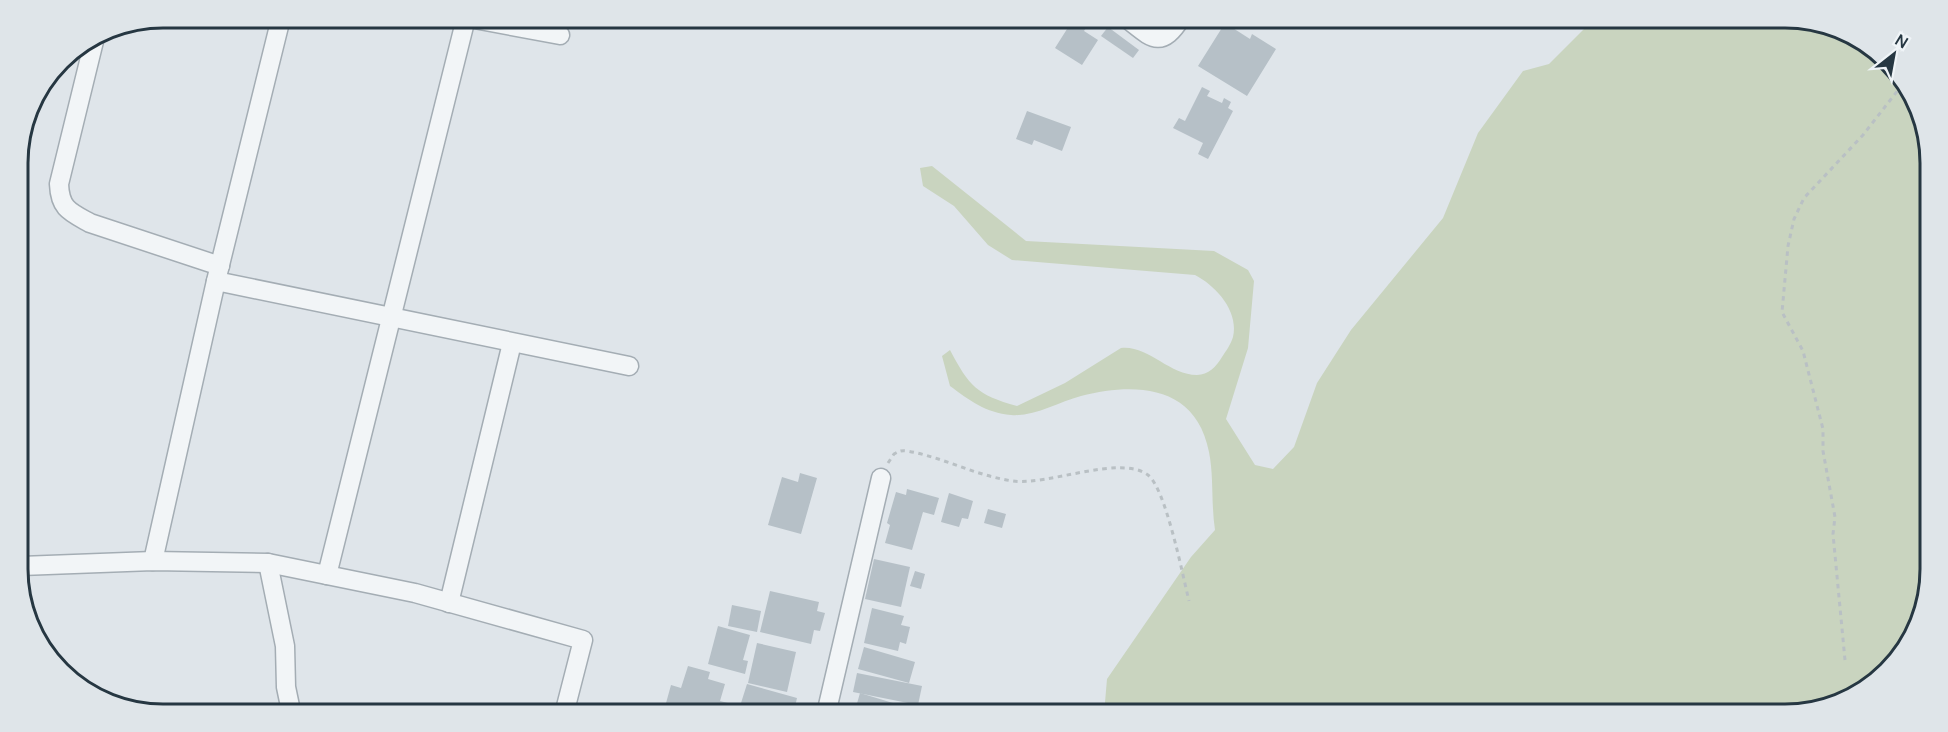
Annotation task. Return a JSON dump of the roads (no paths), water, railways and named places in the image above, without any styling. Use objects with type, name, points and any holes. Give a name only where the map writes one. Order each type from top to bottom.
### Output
[{"type":"street","points":[[153,561],[218,273],[279,28]]},
{"type":"street","points":[[327,575],[465,28]]},
{"type":"street","points":[[522,28],[560,35]]},
{"type":"street","points":[[1138,28],[1153,39],[1162,39],[1175,28]]},
{"type":"street","points":[[92,49],[59,184],[59,199],[70,213],[218,273],[392,319],[629,366]]},
{"type":"street","points":[[448,603],[512,343]]},
{"type":"street","points":[[828,704],[881,478]]},
{"type":"street","points":[[28,566],[153,561],[268,563],[448,603],[583,640],[567,704]]},
{"type":"street","points":[[268,563],[285,646],[286,687],[290,704]]}]
